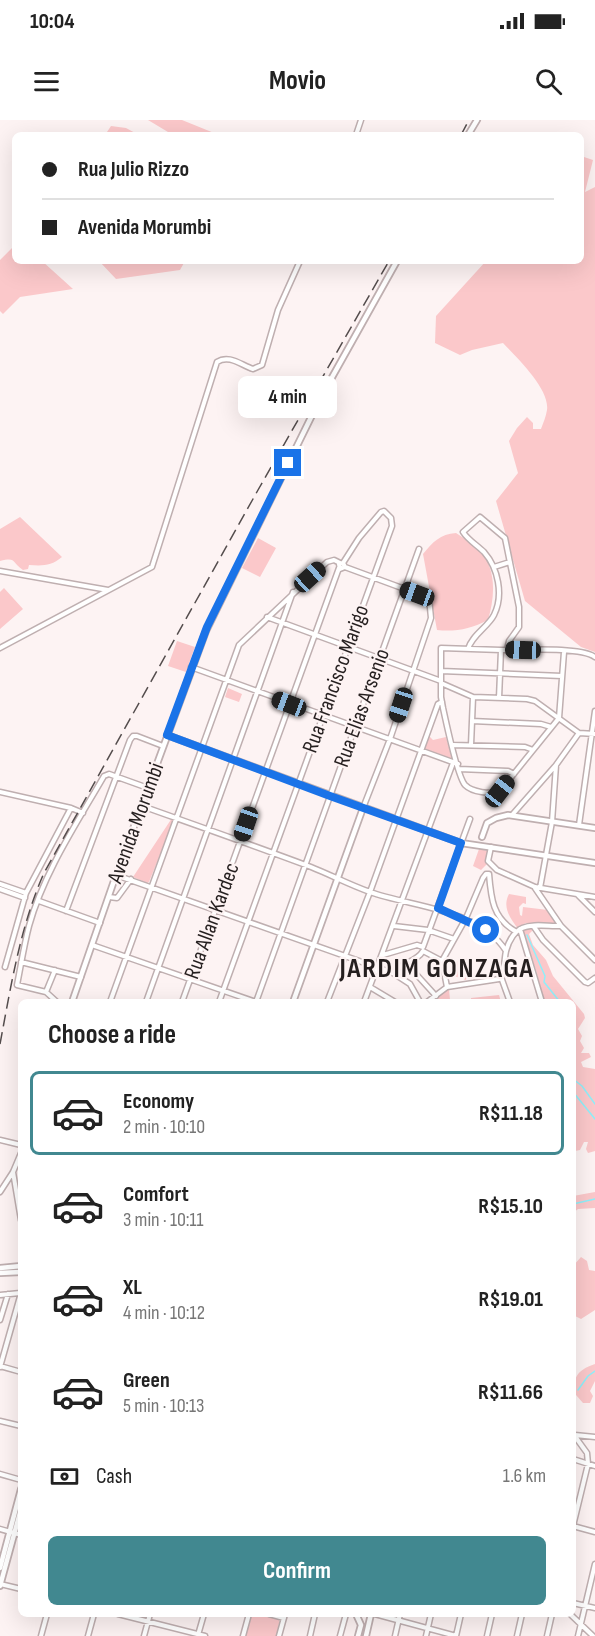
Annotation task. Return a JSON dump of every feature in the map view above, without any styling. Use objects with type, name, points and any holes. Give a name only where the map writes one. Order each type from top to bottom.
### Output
[{"type":"main road","name":"Avenida Morumbi","points":[[73,999],[191,667],[210,622],[316,407],[395,264]]},
{"type":"main road","points":[[167,735],[461,843],[595,862]]},
{"type":"main road","points":[[294,999],[363,808]]},
{"type":"main road","points":[[474,845],[482,837],[485,826],[490,820],[502,816],[512,815],[595,828]]},
{"type":"main road","points":[[482,837],[491,847]]},
{"type":"main road","points":[[0,1270],[18,1267]]},
{"type":"main road","points":[[0,1270],[18,1272]]},
{"type":"main road","points":[[0,1585],[18,1504]]},
{"type":"main road","points":[[0,1568],[18,1517]]},
{"type":"main road","points":[[357,1617],[361,1625],[358,1636]]},
{"type":"main road","points":[[366,1636],[371,1617]]},
{"type":"street","points":[[0,648],[146,571],[154,564],[217,362],[222,358],[229,358],[253,369],[262,365],[278,310],[299,264]]},
{"type":"street","name":"Rua Allan Kardec","points":[[183,999],[289,704],[342,565],[359,538],[381,512],[384,511],[391,518],[392,526]]},
{"type":"street","points":[[468,648],[495,613],[498,586],[494,567],[483,551],[463,531],[480,517],[504,536],[519,607],[519,625],[504,650],[499,698]]},
{"type":"street","name":"Rua Francisco Marigo","points":[[220,999],[392,526]]},
{"type":"street","name":"Rua Elias Arsenio","points":[[257,999],[418,549]]},
{"type":"street","points":[[111,999],[240,642],[328,561],[334,560],[372,579],[429,598],[430,621],[390,739],[363,808]]},
{"type":"street","points":[[494,567],[510,562]]},
{"type":"street","points":[[0,572],[108,590]]},
{"type":"street","points":[[147,999],[294,592]]},
{"type":"street","points":[[267,617],[412,670],[473,697],[535,701],[579,733],[593,733]]},
{"type":"street","points":[[365,999],[455,764],[453,745],[442,702],[441,648],[588,652],[595,657]]},
{"type":"street","points":[[191,667],[455,764],[463,782],[471,789],[496,793],[559,718],[564,652]]},
{"type":"street","points":[[441,671],[562,676]]},
{"type":"street","points":[[471,746],[473,697]]},
{"type":"street","points":[[328,999],[370,892],[438,704],[442,702]]},
{"type":"street","points":[[579,825],[595,711]]},
{"type":"street","points":[[472,721],[541,724],[551,727]]},
{"type":"street","points":[[512,815],[556,765],[579,733]]},
{"type":"street","points":[[66,911],[130,740],[133,736],[137,736],[163,746]]},
{"type":"street","points":[[453,745],[525,747],[533,750]]},
{"type":"street","points":[[556,765],[547,855],[537,888],[561,926],[595,960]]},
{"type":"street","points":[[459,769],[508,771],[514,774]]},
{"type":"street","points":[[54,999],[46,992],[17,985],[30,925],[55,864],[106,774],[149,788]]},
{"type":"street","points":[[0,792],[71,808],[83,813]]},
{"type":"street","points":[[523,804],[521,810],[525,817]]},
{"type":"street","points":[[142,806],[305,865],[370,892],[438,908],[490,933],[506,951]]},
{"type":"street","points":[[5,967],[26,895],[71,808]]},
{"type":"street","points":[[393,973],[398,967],[419,958],[470,819]]},
{"type":"street","points":[[491,847],[489,861],[494,868],[537,888],[595,897]]},
{"type":"street","points":[[447,987],[442,961],[484,876],[489,874],[492,897],[498,917],[503,924],[517,930],[534,926],[561,926]]},
{"type":"street","points":[[117,875],[393,973],[410,984],[418,999]]},
{"type":"street","points":[[109,897],[117,898],[130,879]]},
{"type":"street","points":[[0,884],[26,895]]},
{"type":"street","points":[[0,889],[26,895]]},
{"type":"street","points":[[578,895],[595,912]]},
{"type":"street","points":[[39,901],[100,923]]},
{"type":"street","points":[[394,926],[430,930],[454,939]]},
{"type":"street","points":[[534,926],[543,940],[585,982],[590,982],[595,978]]},
{"type":"street","points":[[509,999],[501,977],[506,951],[517,930]]},
{"type":"street","points":[[517,930],[541,999]]},
{"type":"street","points":[[92,945],[248,999]]},
{"type":"street","points":[[383,955],[417,945],[442,961]]},
{"type":"street","points":[[21,962],[81,977]]},
{"type":"street","points":[[406,963],[435,996]]},
{"type":"street","points":[[46,992],[54,970]]},
{"type":"street","points":[[431,999],[447,987],[497,980],[501,977]]},
{"type":"street","points":[[370,987],[390,999]]},
{"type":"street","points":[[0,1140],[18,1144]]},
{"type":"street","points":[[0,1192],[18,1161]]},
{"type":"street","points":[[13,1172],[18,1202]]},
{"type":"street","points":[[0,1295],[18,1293]]},
{"type":"street","points":[[0,1320],[8,1294]]},
{"type":"street","points":[[18,1304],[0,1367],[18,1371]]},
{"type":"street","points":[[0,1421],[18,1425]]},
{"type":"street","points":[[576,1435],[595,1437]]},
{"type":"street","points":[[576,1439],[593,1465],[576,1517]]},
{"type":"street","points":[[576,1460],[593,1465]]},
{"type":"street","points":[[0,1474],[18,1479]]},
{"type":"street","points":[[576,1527],[595,1532]]},
{"type":"street","points":[[0,1529],[18,1534]]},
{"type":"street","points":[[578,1636],[595,1564]]},
{"type":"street","points":[[0,1585],[18,1588]]},
{"type":"street","points":[[576,1604],[595,1608]]},
{"type":"street","points":[[41,1636],[46,1617]]},
{"type":"street","points":[[88,1636],[93,1617]]},
{"type":"street","points":[[129,1617],[205,1636]]},
{"type":"street","points":[[144,1636],[149,1617]]},
{"type":"street","points":[[198,1635],[203,1617]]},
{"type":"street","points":[[243,1636],[248,1617]]},
{"type":"street","points":[[279,1636],[284,1617]]},
{"type":"street","points":[[310,1636],[314,1617]]},
{"type":"street","points":[[340,1636],[345,1617]]},
{"type":"street","points":[[384,1617],[456,1636],[460,1617]]},
{"type":"street","points":[[395,1636],[400,1617]]},
{"type":"street","points":[[426,1636],[430,1617]]},
{"type":"street","points":[[487,1636],[491,1617]]},
{"type":"street","points":[[517,1636],[521,1617]]},
{"type":"street","points":[[547,1636],[551,1617]]},
{"type":"street","points":[[573,1617],[593,1636]]},
{"type":"shaded area","points":[[148,120],[182,120],[212,132],[168,132]]},
{"type":"shaded area","points":[[111,126],[126,128],[133,132],[107,132]]},
{"type":"shaded area","points":[[584,157],[593,160],[585,192],[595,187],[595,652],[581,647],[525,601],[496,501],[518,473],[509,441],[517,428],[527,417],[533,423],[533,429],[541,429],[547,410],[547,402],[543,393],[524,365],[503,343],[460,355],[435,343],[436,316],[483,264],[584,264]]},
{"type":"shaded area","points":[[12,248],[12,264],[45,264],[73,289],[20,297],[3,314],[0,311],[0,260]]},
{"type":"shaded area","points":[[102,264],[183,264],[180,270],[116,279]]},
{"type":"shaded area","points":[[20,517],[62,557],[47,565],[29,565],[28,569],[23,570],[12,560],[0,561],[0,529]]},
{"type":"shaded area","points":[[456,533],[477,547],[489,565],[493,583],[490,611],[488,620],[475,626],[450,631],[437,630],[423,554],[437,539]]},
{"type":"shaded area","points":[[258,538],[276,548],[260,577],[242,568]]},
{"type":"shaded area","points":[[4,588],[23,609],[0,629],[0,592]]},
{"type":"shaded area","points":[[177,641],[195,647],[186,672],[168,666]]},
{"type":"shaded area","points":[[228,688],[242,694],[239,702],[225,697]]},
{"type":"shaded area","points":[[429,736],[433,740],[446,737],[453,762],[423,752]]},
{"type":"shaded area","points":[[172,818],[174,820],[149,882],[133,877]]},
{"type":"shaded area","points":[[479,849],[489,851],[487,864],[481,870],[473,866]]},
{"type":"shaded area","points":[[509,894],[526,897],[526,904],[523,903],[519,907],[520,915],[522,916],[523,907],[548,910],[556,921],[554,925],[524,923],[534,929],[529,934],[533,945],[546,960],[553,976],[572,999],[543,999],[536,970],[521,929],[518,929],[508,912]]},
{"type":"shaded area","points":[[459,957],[472,960],[466,980],[454,976]]},
{"type":"shaded area","points":[[449,989],[450,999],[434,999]]},
{"type":"shaded area","points":[[499,995],[500,999],[471,999]]},
{"type":"shaded area","points":[[576,1004],[585,1018],[578,1029],[584,1048],[581,1053],[589,1053],[591,1057],[581,1062],[583,1067],[595,1069],[595,1151],[588,1153],[586,1149],[588,1142],[584,1142],[580,1150],[576,1151]]},
{"type":"shaded area","points":[[595,1192],[595,1208],[576,1211],[576,1195]]},
{"type":"shaded area","points":[[581,1257],[587,1261],[589,1270],[595,1271],[595,1310],[581,1319],[576,1316],[576,1263]]},
{"type":"shaded area","points":[[595,1364],[595,1381],[590,1391],[593,1396],[590,1403],[583,1403],[576,1395],[576,1378],[584,1369]]},
{"type":"shaded area","points":[[251,1617],[280,1619],[276,1636],[246,1636]]},
{"type":"waterway","points":[[527,935],[545,976],[544,982],[558,999]]},
{"type":"waterway","points":[[576,1081],[595,1104]]},
{"type":"waterway","points":[[576,1096],[595,1119]]},
{"type":"waterway","points":[[576,1203],[595,1199]]},
{"type":"waterway","points":[[578,1390],[588,1376],[595,1371]]},
{"type":"railway","points":[[463,132],[469,120]]},
{"type":"railway","points":[[0,1044],[22,936],[44,873],[387,264]]},
{"type":"district","name":"JARDIM GONZAGA","points":[[437,968]]},
{"type":"route","points":[[288,463],[207,627],[167,735],[461,843],[438,908],[486,930]]}]
